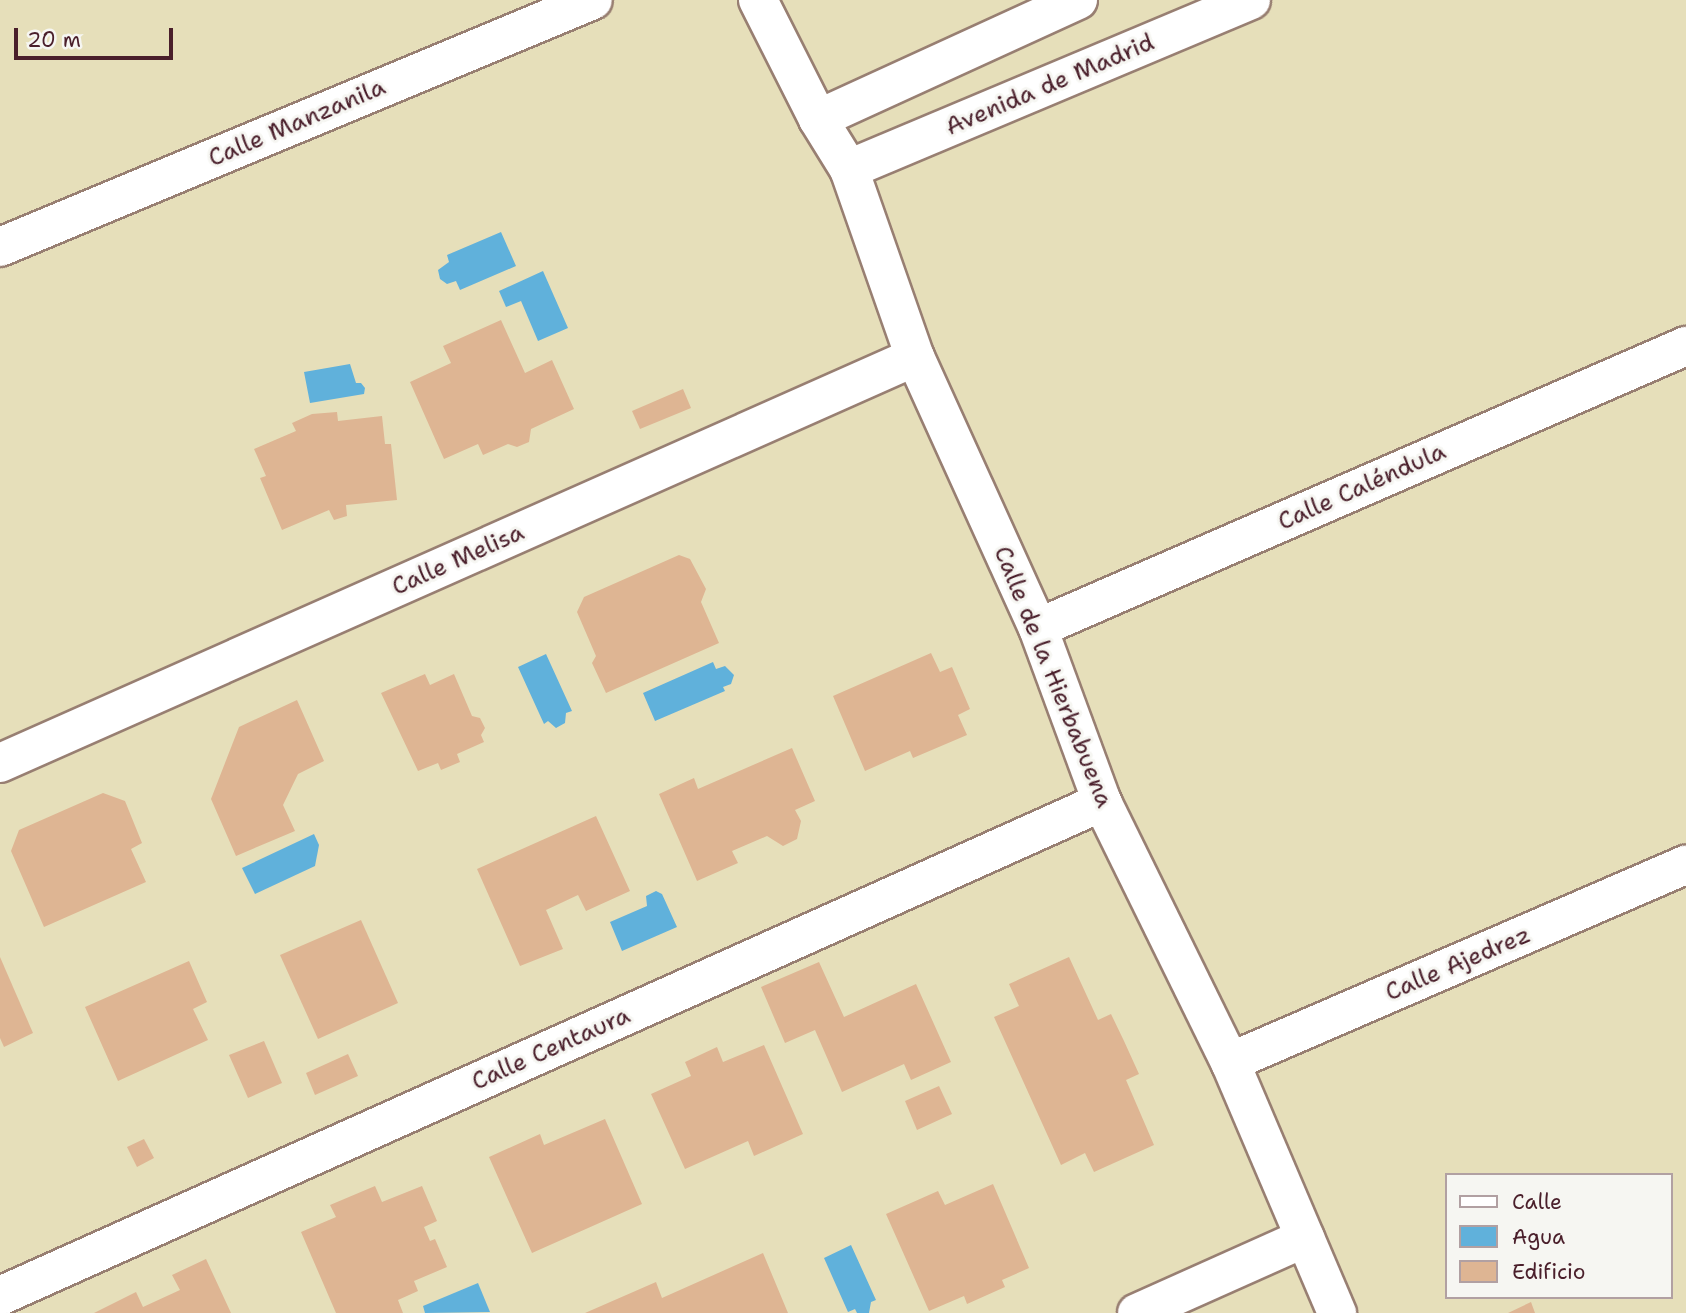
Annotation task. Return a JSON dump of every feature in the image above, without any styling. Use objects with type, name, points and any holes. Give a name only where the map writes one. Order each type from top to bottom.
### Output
[{"type":"street","name":"Calle Manzanila","points":[[0,247],[593,0]]},
{"type":"street","name":"Calle de la Hierbabuena","points":[[758,0],[818,119],[849,169],[915,357],[1038,628],[1102,802],[1230,1062],[1337,1313]]},
{"type":"street","points":[[818,119],[1077,0]]},
{"type":"street","name":"Avenida de Madrid","points":[[849,169],[1251,0]]},
{"type":"street","name":"Calle Caléndula","points":[[1038,628],[1686,346]]},
{"type":"street","name":"Calle Melisa","points":[[0,763],[915,357]]},
{"type":"street","name":"Calle Centaura","points":[[0,1296],[1102,802]]},
{"type":"street","name":"Calle Ajedrez","points":[[1230,1062],[1686,865]]},
{"type":"street","points":[[1137,1313],[1305,1238]]},
{"type":"water","points":[[501,232],[516,266],[460,290],[456,281],[447,284],[440,279],[438,270],[449,262],[447,255]]},
{"type":"water","points":[[543,271],[568,328],[538,341],[521,301],[506,307],[499,291]]},
{"type":"water","points":[[350,364],[356,383],[361,383],[365,388],[364,394],[310,403],[304,372]]},
{"type":"water","points":[[546,654],[572,711],[566,713],[565,723],[556,728],[548,721],[544,724],[518,667]]},
{"type":"water","points":[[713,662],[716,669],[725,666],[734,675],[731,684],[723,687],[725,691],[655,721],[643,693]]},
{"type":"water","points":[[314,834],[319,845],[315,866],[255,894],[242,868]]},
{"type":"water","points":[[656,891],[662,894],[677,927],[622,951],[610,922],[647,906],[646,896]]},
{"type":"water","points":[[851,1245],[876,1300],[871,1302],[869,1313],[857,1313],[855,1309],[848,1312],[824,1258]]},
{"type":"water","points":[[478,1283],[490,1312],[425,1313],[423,1306]]},
{"type":"building","points":[[501,320],[525,373],[552,360],[574,409],[531,429],[529,442],[517,447],[508,444],[483,455],[478,444],[444,459],[410,382],[451,363],[443,346]]},
{"type":"building","points":[[683,389],[691,408],[640,429],[632,411]]},
{"type":"building","points":[[337,412],[338,421],[382,416],[385,444],[391,444],[397,500],[346,505],[347,516],[334,520],[329,510],[282,530],[260,478],[266,476],[254,449],[296,431],[292,423],[312,414]]},
{"type":"building","points":[[679,555],[690,559],[706,589],[701,602],[719,643],[606,693],[592,663],[596,656],[577,612],[584,597]]},
{"type":"building","points":[[931,653],[940,672],[952,667],[970,709],[958,715],[967,735],[913,758],[910,751],[865,771],[833,696]]},
{"type":"building","points":[[425,674],[430,685],[454,674],[472,716],[480,718],[485,728],[481,735],[484,742],[457,754],[460,762],[441,770],[438,763],[418,771],[381,693]]},
{"type":"building","points":[[297,700],[324,761],[298,774],[283,805],[295,831],[236,856],[211,799],[239,727]]},
{"type":"building","points":[[792,748],[815,801],[795,810],[801,821],[797,839],[783,846],[767,836],[732,851],[738,863],[697,881],[659,794],[694,778],[698,789]]},
{"type":"building","points":[[103,793],[125,801],[142,843],[131,849],[146,882],[44,927],[11,851],[19,830]]},
{"type":"building","points":[[596,816],[630,891],[586,911],[578,895],[546,910],[563,949],[520,966],[477,869]]},
{"type":"building","points":[[361,920],[398,1003],[318,1039],[280,955]]},
{"type":"building","points":[[0,957],[33,1033],[4,1047],[0,1038]]},
{"type":"building","points":[[1069,957],[1098,1020],[1111,1014],[1139,1074],[1126,1080],[1154,1145],[1094,1172],[1085,1153],[1061,1165],[994,1017],[1019,1006],[1009,984]]},
{"type":"building","points":[[189,961],[207,1002],[193,1009],[208,1040],[118,1081],[85,1007]]},
{"type":"building","points":[[819,962],[844,1017],[916,984],[951,1062],[911,1080],[904,1064],[842,1092],[815,1030],[785,1043],[761,987]]},
{"type":"building","points":[[264,1041],[282,1083],[248,1098],[229,1055]]},
{"type":"building","points":[[764,1045],[803,1134],[754,1156],[748,1141],[685,1169],[651,1094],[691,1076],[685,1062],[717,1047],[723,1062]]},
{"type":"building","points":[[348,1054],[358,1076],[315,1095],[306,1073]]},
{"type":"building","points":[[939,1086],[952,1114],[917,1130],[905,1101]]},
{"type":"building","points":[[605,1119],[642,1204],[532,1253],[489,1157],[540,1134],[544,1145]]},
{"type":"building","points":[[144,1139],[154,1158],[137,1167],[127,1147]]},
{"type":"building","points":[[993,1184],[1029,1268],[1002,1280],[1005,1287],[967,1304],[964,1296],[929,1311],[886,1214],[938,1191],[945,1205]]},
{"type":"building","points":[[375,1186],[382,1202],[422,1186],[437,1221],[424,1227],[430,1241],[435,1239],[447,1267],[414,1281],[418,1291],[398,1300],[403,1313],[336,1313],[301,1232],[336,1217],[330,1205]]},
{"type":"building","points":[[763,1253],[788,1313],[585,1313],[656,1282],[662,1298]]},
{"type":"building","points":[[206,1259],[231,1313],[94,1313],[136,1292],[143,1307],[180,1290],[172,1275]]},
{"type":"building","points":[[1531,1302],[1535,1313],[1508,1313]]}]
